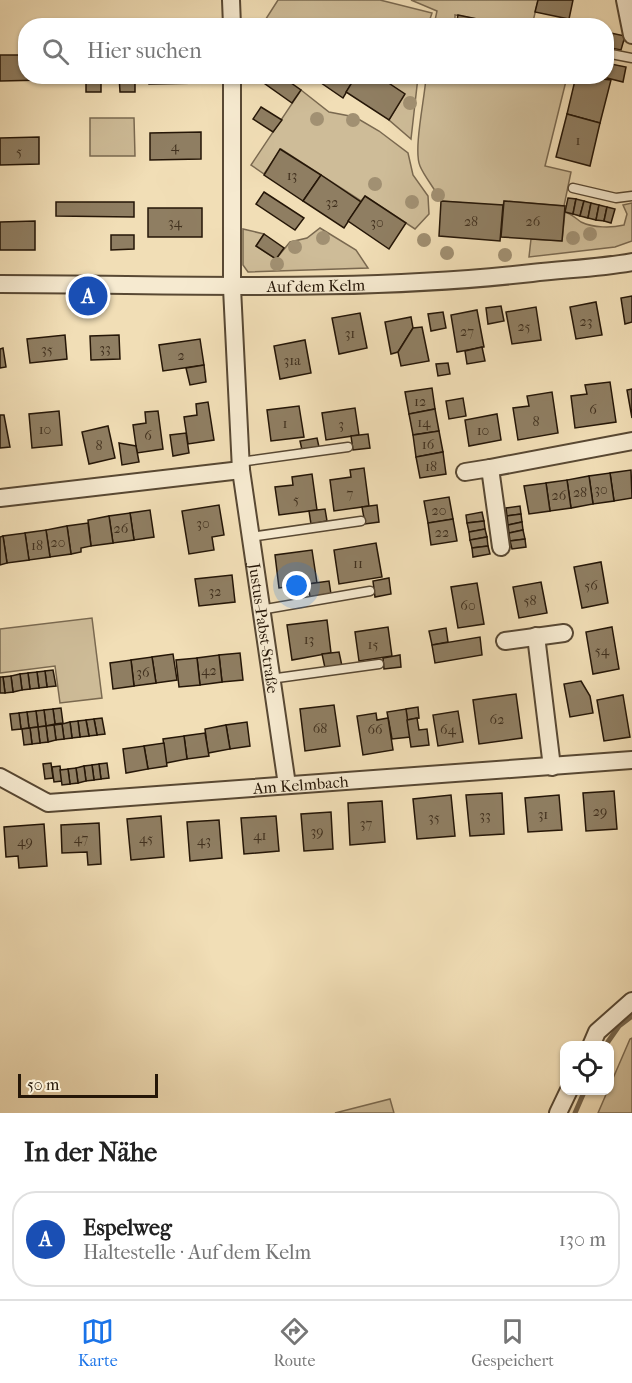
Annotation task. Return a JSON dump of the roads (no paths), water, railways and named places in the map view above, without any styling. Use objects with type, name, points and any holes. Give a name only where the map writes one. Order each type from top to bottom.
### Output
[{"type":"street","points":[[231,0],[232,18]]},
{"type":"street","points":[[625,0],[632,35]]},
{"type":"street","name":"Justus-Pabst-Straße","points":[[232,84],[232,288],[240,466],[287,785]]},
{"type":"street","name":"Auf dem Kelm","points":[[0,285],[232,288],[407,284],[471,280],[632,262]]},
{"type":"street","points":[[465,472],[632,441]]},
{"type":"street","points":[[0,498],[240,466]]},
{"type":"street","points":[[490,468],[501,547]]},
{"type":"street","points":[[505,641],[564,633]]},
{"type":"street","points":[[536,636],[552,767]]},
{"type":"street","name":"Am Kelmbach","points":[[0,777],[48,803],[632,760]]},
{"type":"street","points":[[593,1041],[597,1032],[632,1001]]},
{"type":"street","points":[[558,1113],[567,1095]]},
{"type":"lane","points":[[614,55],[632,58]]},
{"type":"lane","points":[[573,188],[616,198],[632,196]]},
{"type":"lane","points":[[240,466],[348,447]]},
{"type":"lane","points":[[250,537],[361,521]]},
{"type":"lane","points":[[260,610],[370,591]]},
{"type":"lane","points":[[270,679],[379,664]]},
{"type":"waterway","points":[[608,1041],[619,1026],[632,1016]]},
{"type":"waterway","points":[[575,1113],[583,1095]]},
{"type":"place","name":"Espelweg","points":[[88,296]]}]
